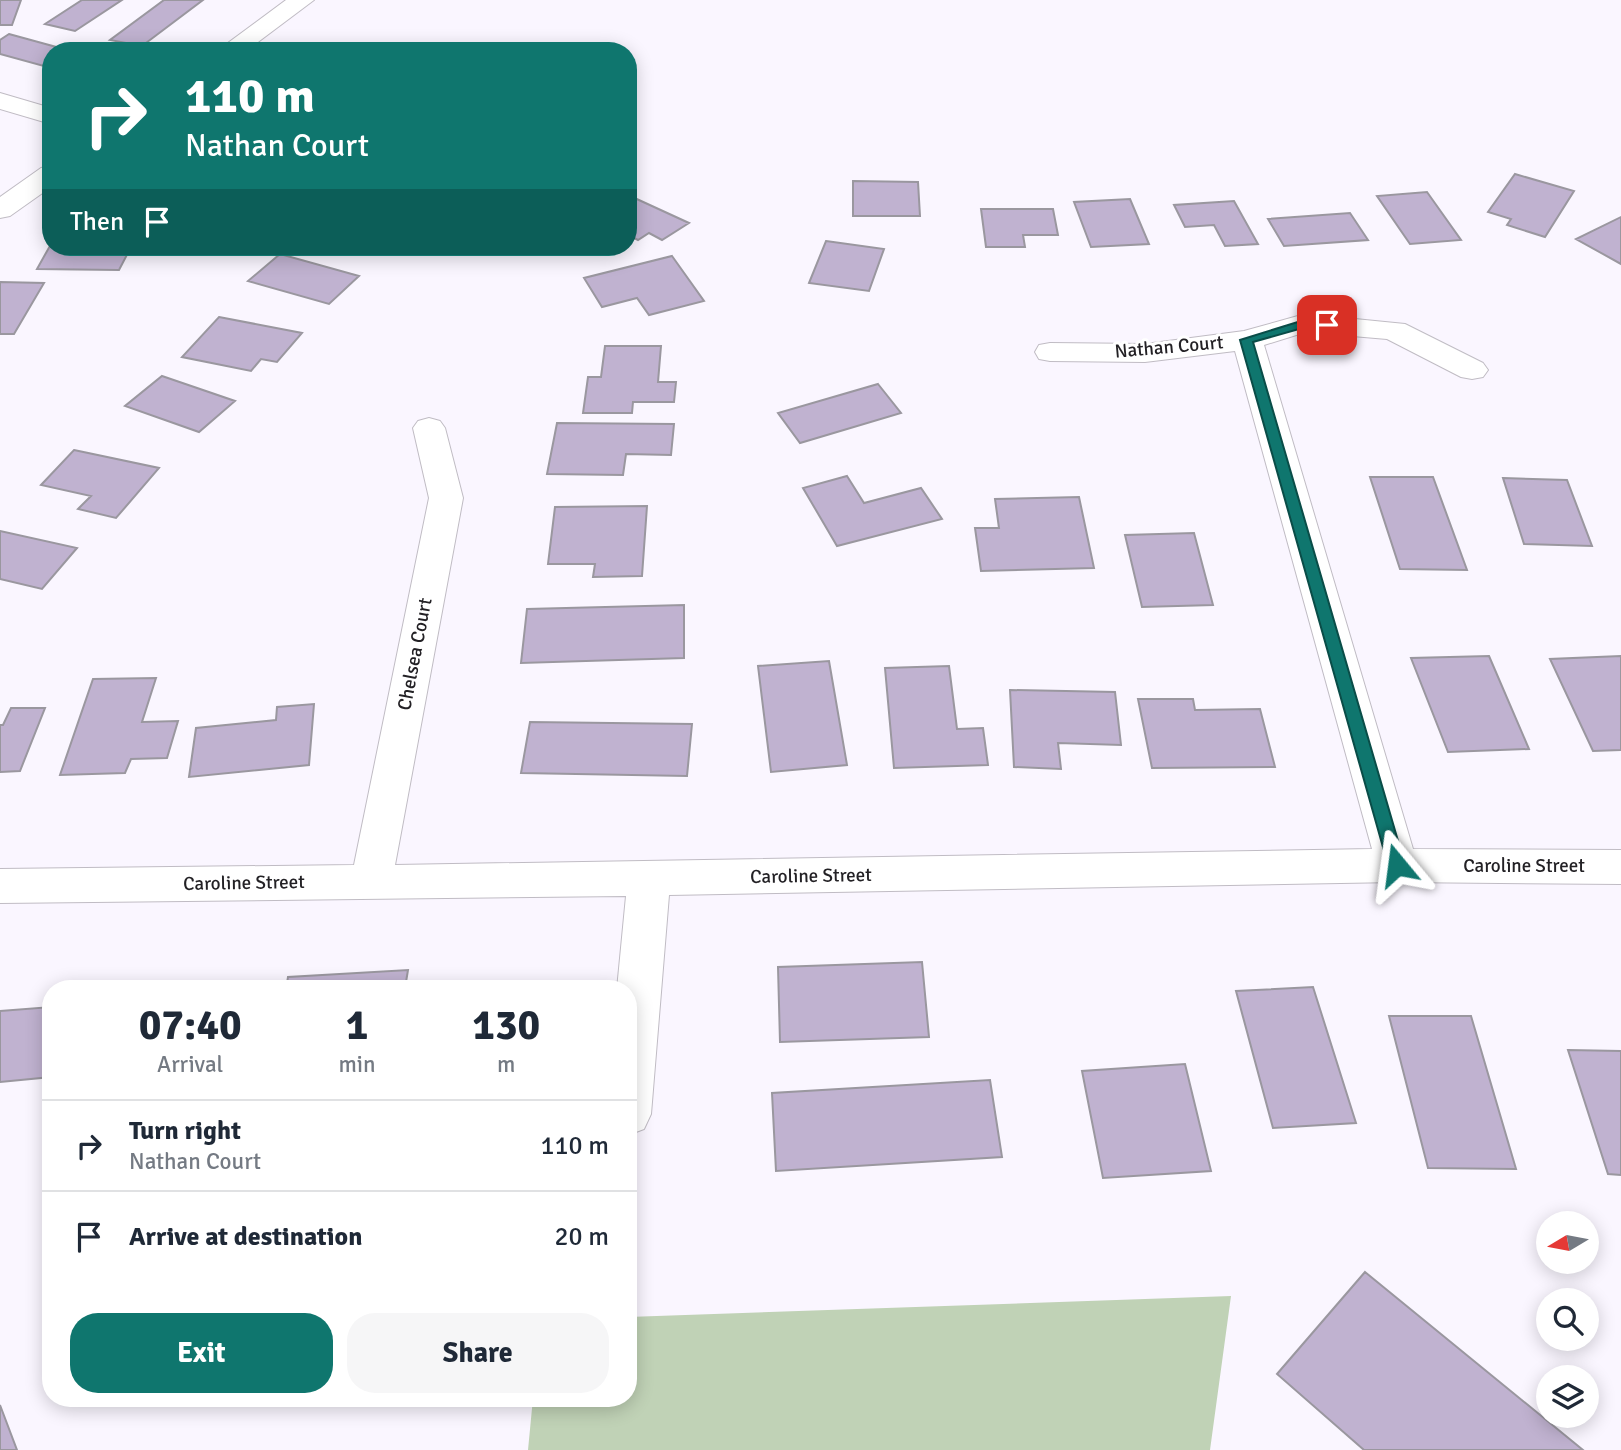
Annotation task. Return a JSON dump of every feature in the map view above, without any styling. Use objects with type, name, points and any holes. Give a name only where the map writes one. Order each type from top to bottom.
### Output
[{"type":"street","points":[[242,42],[302,0]]},
{"type":"street","points":[[0,101],[42,113]]},
{"type":"street","points":[[0,210],[42,180]]},
{"type":"street","name":"Nathan Court","points":[[1050,352],[1145,354],[1247,340],[1305,323],[1394,330],[1472,370]]},
{"type":"street","name":"Nathan Court","points":[[1247,340],[1397,865]]},
{"type":"street","name":"Chelsea Court","points":[[371,882],[446,498],[429,428]]},
{"type":"street","name":"Caroline Street","points":[[0,886],[649,879],[1397,865],[1621,867]]},
{"type":"street","points":[[637,1013],[649,879]]},
{"type":"green space","points":[[1231,1296],[1210,1450],[528,1450],[532,1407],[637,1407],[637,1317]]},
{"type":"building","points":[[0,0],[21,0],[12,25],[0,25]]},
{"type":"building","points":[[82,0],[122,0],[75,31],[45,24]]},
{"type":"building","points":[[164,0],[203,0],[147,42],[110,40]]},
{"type":"building","points":[[9,34],[42,43],[42,66],[0,54],[0,40]]},
{"type":"building","points":[[1515,174],[1574,191],[1545,237],[1507,225],[1511,219],[1488,212]]},
{"type":"building","points":[[853,181],[918,182],[920,216],[853,216]]},
{"type":"building","points":[[1427,192],[1461,240],[1410,244],[1377,196]]},
{"type":"building","points":[[637,199],[689,223],[662,240],[649,233],[638,240]]},
{"type":"building","points":[[1130,199],[1149,244],[1091,247],[1074,202]]},
{"type":"building","points":[[1234,201],[1258,244],[1225,246],[1214,225],[1185,227],[1174,205]]},
{"type":"building","points":[[981,209],[1053,209],[1058,235],[1023,235],[1025,247],[986,247]]},
{"type":"building","points":[[1350,213],[1368,240],[1284,246],[1268,219]]},
{"type":"building","points":[[1621,217],[1621,264],[1576,239]]},
{"type":"building","points":[[826,241],[884,249],[869,291],[809,283]]},
{"type":"building","points":[[44,256],[126,256],[119,270],[37,269]]},
{"type":"building","points":[[278,256],[287,256],[359,276],[329,304],[248,281]]},
{"type":"building","points":[[672,256],[704,301],[649,315],[637,298],[602,307],[584,278]]},
{"type":"building","points":[[0,282],[44,283],[14,334],[0,334]]},
{"type":"building","points":[[219,317],[302,333],[277,362],[261,359],[251,371],[182,357]]},
{"type":"building","points":[[605,346],[661,346],[658,382],[676,382],[674,402],[633,402],[632,413],[583,413],[588,377],[601,377]]},
{"type":"building","points":[[162,376],[235,401],[199,432],[125,406]]},
{"type":"building","points":[[878,384],[901,413],[800,443],[778,413]]},
{"type":"building","points":[[557,423],[674,424],[671,455],[626,454],[623,475],[547,474]]},
{"type":"building","points":[[74,450],[159,468],[116,518],[78,509],[91,496],[41,485]]},
{"type":"building","points":[[847,476],[864,503],[921,488],[942,519],[837,546],[803,488]]},
{"type":"building","points":[[1370,477],[1433,477],[1467,570],[1400,569]]},
{"type":"building","points":[[1503,478],[1567,480],[1592,546],[1524,544]]},
{"type":"building","points":[[1079,497],[1094,568],[981,571],[975,528],[999,528],[995,499]]},
{"type":"building","points":[[647,506],[642,576],[593,577],[595,564],[548,564],[555,507]]},
{"type":"building","points":[[0,531],[77,548],[42,589],[0,579]]},
{"type":"building","points":[[1194,533],[1213,605],[1142,607],[1125,535]]},
{"type":"building","points":[[684,605],[684,658],[521,663],[527,609]]},
{"type":"building","points":[[1489,656],[1529,749],[1448,752],[1411,658]]},
{"type":"building","points":[[1621,656],[1621,750],[1593,751],[1550,659]]},
{"type":"building","points":[[829,661],[847,765],[771,772],[758,666]]},
{"type":"building","points":[[949,666],[957,729],[983,728],[988,765],[894,768],[885,668]]},
{"type":"building","points":[[156,678],[142,722],[178,721],[167,758],[131,759],[125,773],[60,775],[93,679]]},
{"type":"building","points":[[1010,690],[1115,692],[1121,745],[1058,743],[1061,769],[1014,767]]},
{"type":"building","points":[[1138,699],[1193,699],[1195,710],[1260,709],[1275,767],[1152,768]]},
{"type":"building","points":[[314,704],[309,765],[189,777],[196,728],[276,720],[277,707]]},
{"type":"building","points":[[11,708],[45,708],[20,771],[0,772],[0,725],[3,725]]},
{"type":"building","points":[[530,722],[692,724],[687,776],[521,773]]},
{"type":"building","points":[[922,962],[929,1037],[780,1042],[778,967]]},
{"type":"building","points":[[408,970],[406,980],[288,980],[288,977]]},
{"type":"building","points":[[1313,987],[1356,1123],[1273,1128],[1236,991]]},
{"type":"building","points":[[42,1008],[42,1078],[0,1082],[0,1011]]},
{"type":"building","points":[[1389,1016],[1471,1016],[1516,1169],[1428,1168]]},
{"type":"building","points":[[1568,1050],[1621,1051],[1621,1175],[1608,1174]]},
{"type":"building","points":[[1185,1064],[1211,1171],[1103,1178],[1082,1071]]},
{"type":"building","points":[[990,1080],[1002,1157],[776,1171],[772,1093]]},
{"type":"building","points":[[1365,1272],[1536,1412],[1536,1428],[1556,1428],[1583,1450],[1364,1450],[1277,1374]]},
{"type":"building","points":[[0,1405],[17,1450],[0,1450]]},
{"type":"route","points":[[1327,325],[1305,323],[1247,340],[1397,865]]}]
